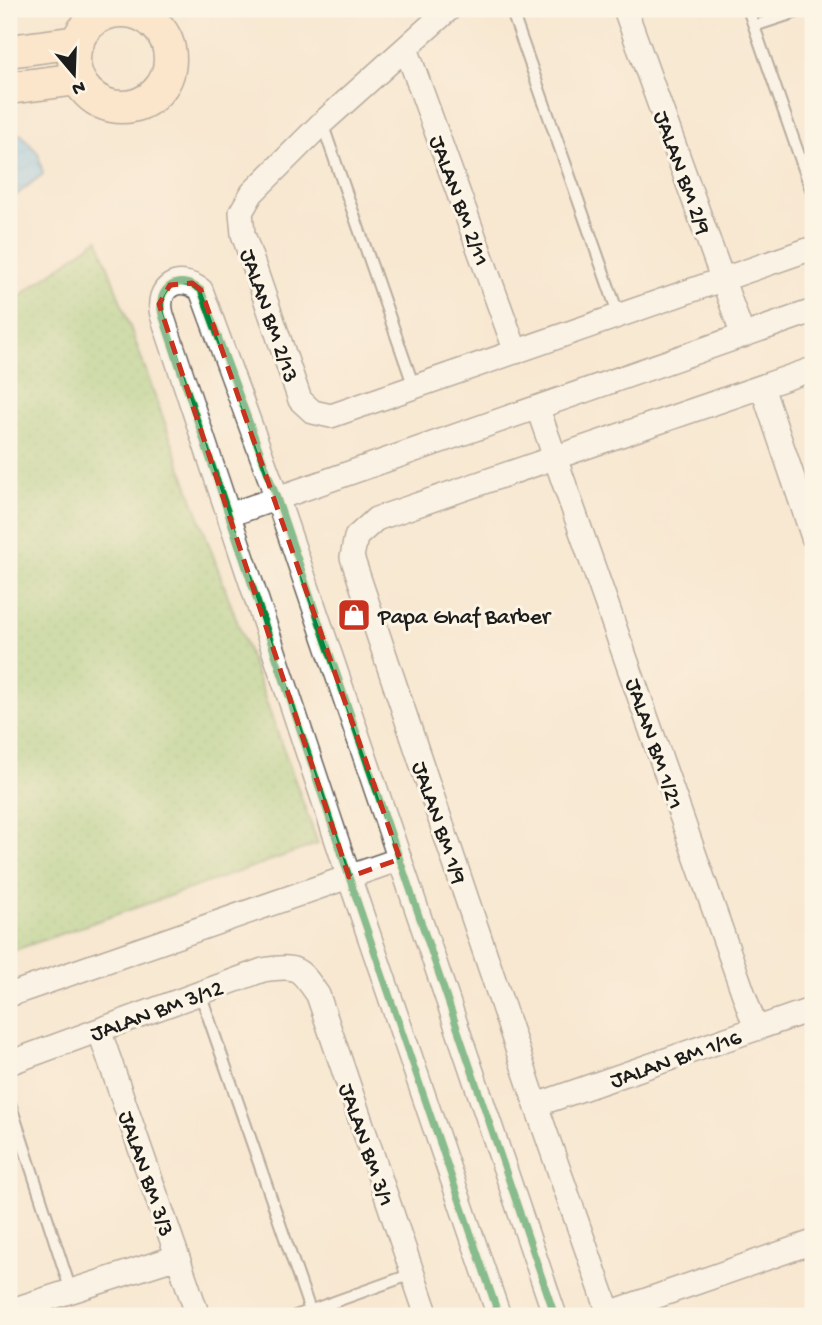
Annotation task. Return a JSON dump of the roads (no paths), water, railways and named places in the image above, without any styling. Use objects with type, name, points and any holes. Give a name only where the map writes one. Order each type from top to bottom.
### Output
[{"type":"street","points":[[322,123],[449,9]]},
{"type":"street","name":"JALAN BM 2/9","points":[[625,9],[743,336]]},
{"type":"street","points":[[9,51],[89,24],[106,14],[120,11],[145,13],[167,42],[170,58],[167,75],[160,89],[148,100],[132,106],[116,107],[100,102],[87,93],[78,79],[74,64],[75,47],[89,24]]},
{"type":"street","name":"JALAN BM 2/11","points":[[406,48],[516,352]]},
{"type":"street","points":[[9,88],[78,79]]},
{"type":"street","name":"JALAN BM 2/13","points":[[322,123],[252,193],[241,212],[243,234],[300,400],[313,412],[331,416],[414,387]]},
{"type":"street","points":[[414,387],[813,248]]},
{"type":"street","points":[[499,1316],[349,877],[159,304],[170,285],[192,283],[201,290],[277,498],[555,1316]]},
{"type":"street","points":[[229,515],[813,311]]},
{"type":"street","points":[[556,457],[813,369]]},
{"type":"street","points":[[762,387],[813,537]]},
{"type":"street","name":"JALAN BM 1/21","points":[[538,409],[756,1029]]},
{"type":"street","name":"JALAN BM 1/9","points":[[556,457],[376,519],[356,537],[352,557],[609,1315]]},
{"type":"street","points":[[9,995],[400,859]]},
{"type":"street","name":"JALAN BM 3/12","points":[[9,1063],[263,970],[289,966],[304,974]]},
{"type":"street","name":"JALAN BM 3/1","points":[[304,974],[318,995],[427,1316]]},
{"type":"street","name":"JALAN BM 1/16","points":[[536,1105],[813,1009]]},
{"type":"street","name":"JALAN BM 3/3","points":[[99,1030],[198,1316]]},
{"type":"street","points":[[609,1315],[813,1242]]},
{"type":"street","points":[[9,1311],[177,1257]]},
{"type":"lane","points":[[511,9],[619,316]]},
{"type":"lane","points":[[748,9],[813,195]]},
{"type":"lane","points":[[754,26],[806,9]]},
{"type":"lane","points":[[322,123],[414,387]]},
{"type":"lane","points":[[200,993],[311,1314]]},
{"type":"lane","points":[[9,1100],[71,1291]]},
{"type":"lane","points":[[295,1316],[311,1314],[412,1274]]},
{"type":"water","points":[[21,134],[38,153],[43,174],[9,201],[9,135]]},
{"type":"place","name":"Papa Ghaf Barber","points":[[354,615]]}]
